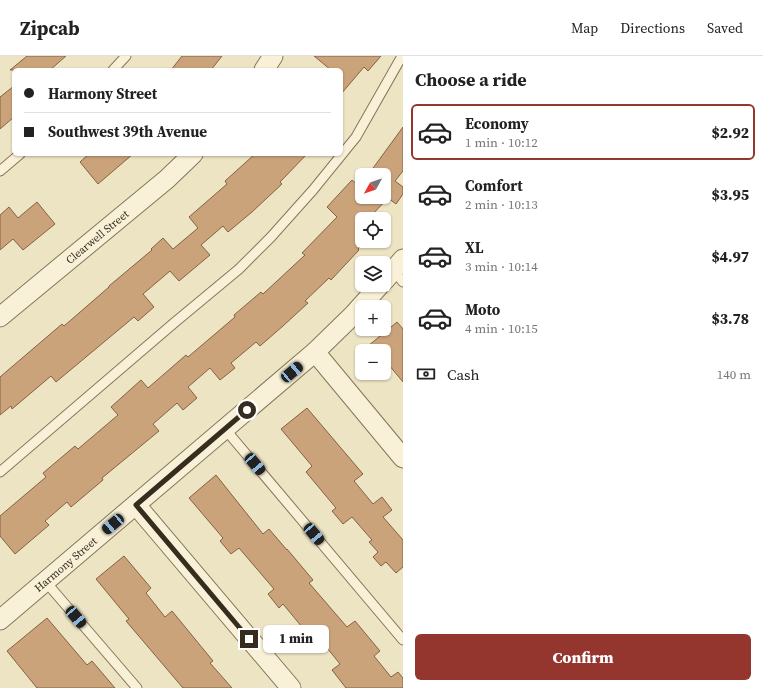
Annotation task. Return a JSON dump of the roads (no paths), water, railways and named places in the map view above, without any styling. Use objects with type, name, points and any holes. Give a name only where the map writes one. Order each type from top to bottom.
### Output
[{"type":"street","points":[[265,68],[273,56]]},
{"type":"street","name":"Clearwell Street","points":[[0,317],[167,179],[191,156]]},
{"type":"street","name":"Harmony Street","points":[[0,620],[315,352],[353,315],[374,292]]},
{"type":"street","points":[[315,352],[403,458]]},
{"type":"street","points":[[136,505],[291,688]]},
{"type":"lane","points":[[115,68],[126,56]]},
{"type":"lane","points":[[343,153],[356,137],[402,56]]},
{"type":"lane","points":[[0,171],[18,156]]},
{"type":"lane","points":[[0,472],[239,269],[271,237],[313,190],[341,156]]},
{"type":"lane","points":[[225,429],[403,640]]},
{"type":"lane","points":[[46,581],[137,688]]}]
